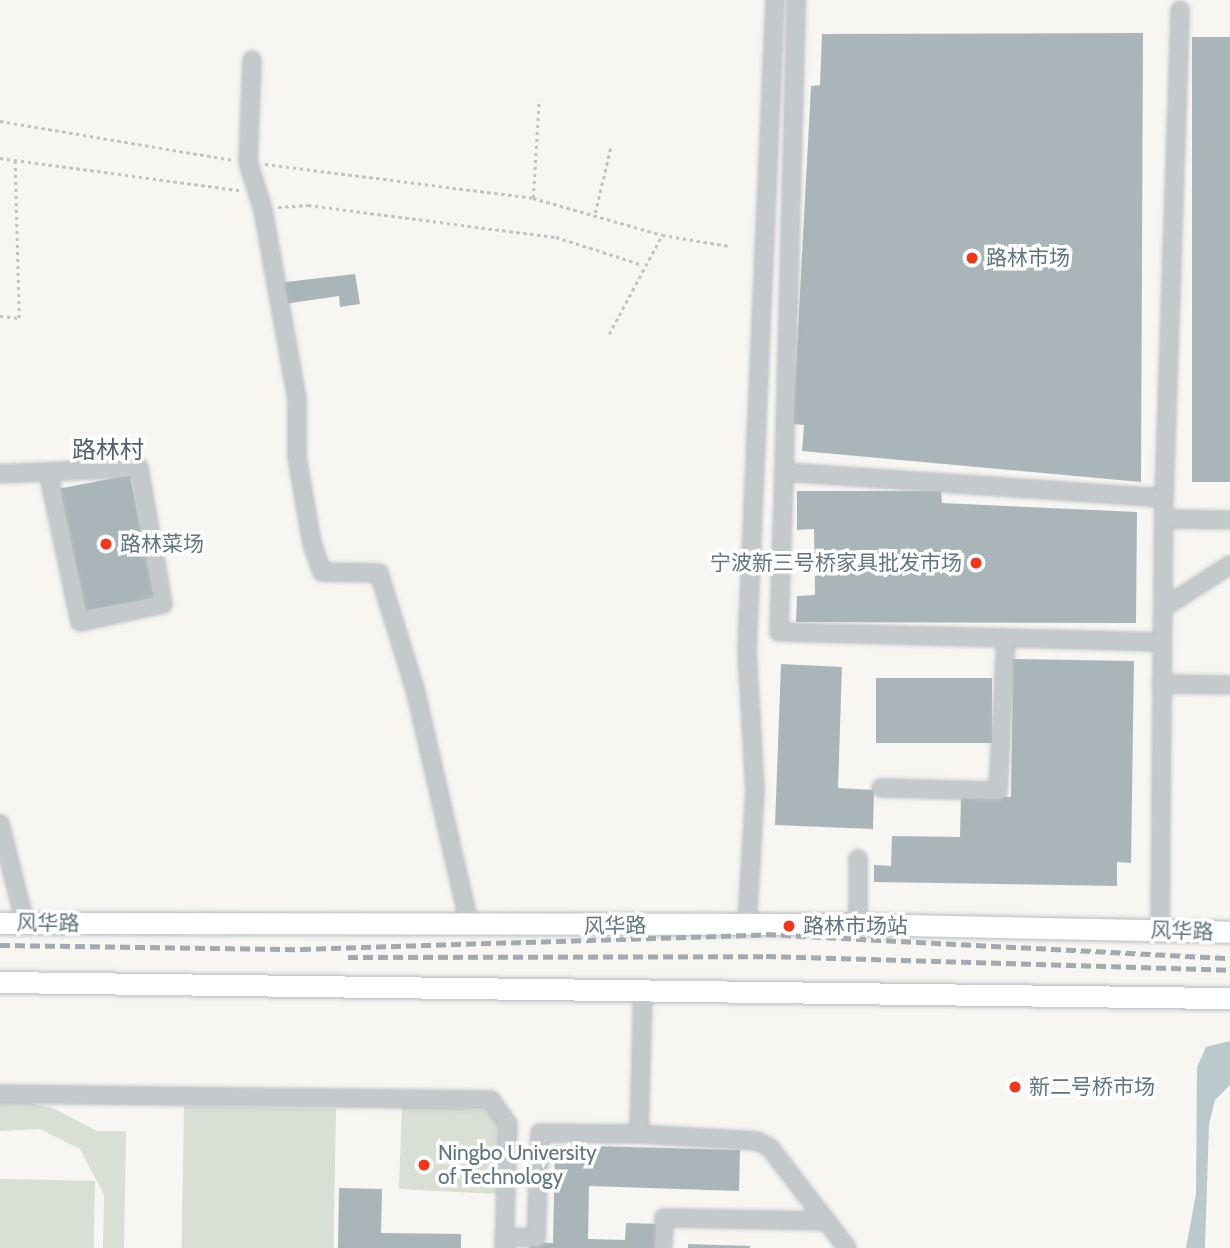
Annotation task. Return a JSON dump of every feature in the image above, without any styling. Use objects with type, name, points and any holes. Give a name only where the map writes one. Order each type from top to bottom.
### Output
[{"type":"main road","name":"风华路","points":[[0,923],[470,928],[858,924],[1230,932]]},
{"type":"main road","points":[[0,982],[1230,998]]},
{"type":"street","points":[[747,925],[755,790],[747,650],[775,0]]},
{"type":"street","points":[[796,0],[779,632],[1161,642]]},
{"type":"street","points":[[1160,930],[1164,498],[1180,10]]},
{"type":"street","points":[[252,60],[248,163],[297,399],[297,457],[312,544],[322,572],[379,573],[415,690],[470,928]]},
{"type":"street","points":[[0,474],[139,468],[163,604],[80,622],[48,472]]},
{"type":"street","points":[[784,472],[1164,498]]},
{"type":"street","points":[[1164,519],[1230,520]]},
{"type":"street","points":[[1163,608],[1230,565]]},
{"type":"street","points":[[881,788],[998,791],[1006,638]]},
{"type":"street","points":[[1161,684],[1230,685]]},
{"type":"street","points":[[0,824],[25,923]]},
{"type":"street","points":[[858,859],[858,924]]},
{"type":"street","points":[[639,1134],[643,992]]},
{"type":"street","points":[[0,1094],[491,1100],[508,1124],[504,1243],[536,1238],[540,1133],[639,1134],[757,1141],[847,1248]]},
{"type":"street","points":[[663,1248],[664,1218],[826,1220]]},
{"type":"path","points":[[533,198],[539,100]]},
{"type":"path","points":[[0,121],[248,163],[533,198],[595,213],[662,235],[729,246]]},
{"type":"path","points":[[595,213],[611,146]]},
{"type":"path","points":[[0,158],[256,193]]},
{"type":"path","points":[[0,316],[19,318],[15,160]]},
{"type":"path","points":[[270,208],[308,205],[556,237],[643,265]]},
{"type":"path","points":[[609,334],[643,265],[662,235]]},
{"type":"shaded area","points":[[1230,1041],[1230,1085],[1215,1100],[1209,1124],[1205,1248],[1186,1248],[1196,1194],[1197,1067],[1206,1047]]},
{"type":"shaded area","points":[[15,1100],[53,1108],[97,1131],[126,1131],[124,1248],[103,1248],[104,1195],[80,1149],[40,1129],[0,1131],[0,1101]]},
{"type":"shaded area","points":[[402,1105],[494,1111],[500,1117],[497,1194],[399,1189]]},
{"type":"shaded area","points":[[184,1106],[336,1109],[334,1248],[182,1248]]},
{"type":"shaded area","points":[[0,1179],[95,1181],[94,1248],[0,1248]]},
{"type":"building","name":"路林市场","points":[[1143,33],[1141,482],[802,451],[804,425],[793,424],[811,86],[820,85],[822,34]]},
{"type":"building","points":[[1192,37],[1230,37],[1230,482],[1192,482]]},
{"type":"building","points":[[355,274],[360,304],[340,307],[339,296],[284,304],[277,283]]},
{"type":"building","name":"路林菜场","points":[[130,475],[154,598],[81,612],[57,489]]},
{"type":"building","name":"宁波新三号桥家具批发市场","points":[[797,491],[941,491],[942,503],[1137,512],[1136,623],[796,622],[797,596],[815,595],[814,529],[797,530]]},
{"type":"building","points":[[1013,659],[1134,661],[1131,863],[1117,862],[1117,886],[874,882],[874,865],[891,866],[892,836],[960,837],[961,796],[1011,797]]},
{"type":"building","points":[[781,664],[842,667],[838,788],[874,790],[873,829],[775,825]]},
{"type":"building","points":[[876,678],[992,678],[992,743],[876,743]]},
{"type":"building","points":[[555,1145],[740,1150],[739,1191],[589,1186],[588,1239],[625,1240],[626,1223],[661,1224],[660,1248],[529,1248],[529,1242],[553,1243]]},
{"type":"building","points":[[339,1188],[382,1189],[381,1233],[461,1234],[461,1248],[338,1248]]},
{"type":"building","points":[[688,1244],[750,1246],[750,1248],[688,1248]]},
{"type":"railway","points":[[0,945],[301,949],[766,934],[1230,958]]},
{"type":"railway","points":[[348,957],[766,956],[1230,970]]},
{"type":"place","name":"路林市场","points":[[972,258]]},
{"type":"place","name":"路林菜场","points":[[106,544]]},
{"type":"place","name":"宁波新三号桥家具批发市场","points":[[976,563]]},
{"type":"place","name":"路林市场站","points":[[789,926]]},
{"type":"place","name":"新二号桥市场","points":[[1015,1087]]},
{"type":"place","name":"Ningbo University of Technology","points":[[424,1165]]},
{"type":"district","name":"路林村","points":[[108,450]]}]
